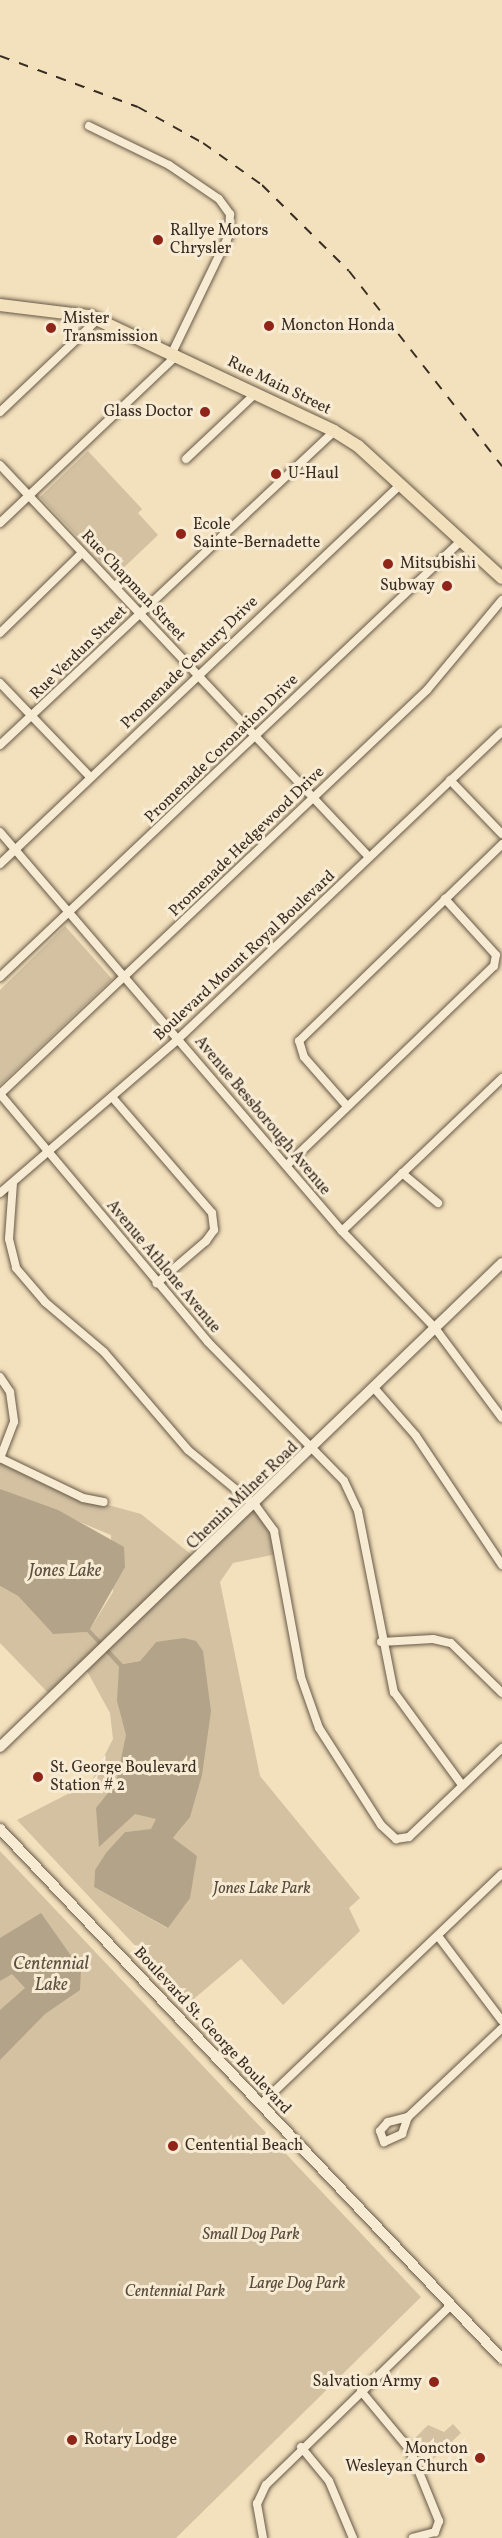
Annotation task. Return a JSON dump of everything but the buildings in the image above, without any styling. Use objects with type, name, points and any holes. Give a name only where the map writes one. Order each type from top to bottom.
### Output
[{"type":"main road","name":"Rue Main Street","points":[[0,305],[60,308],[98,319],[334,431],[401,484],[502,578]]},
{"type":"main road","name":"Chemin Milner Road","points":[[0,1747],[256,1506],[502,1263]]},
{"type":"main road","name":"Boulevard St. George Boulevard","points":[[0,1829],[502,2359]]},
{"type":"street","points":[[0,523],[175,354],[229,235],[230,214],[219,199],[169,165],[90,126]]},
{"type":"street","points":[[0,412],[98,319]]},
{"type":"street","points":[[186,459],[256,393]]},
{"type":"street","name":"Rue Verdun Street","points":[[0,745],[334,431]]},
{"type":"street","name":"Rue Chapman Street","points":[[0,465],[369,857]]},
{"type":"street","name":"Promenade Century Drive","points":[[0,864],[401,484]]},
{"type":"street","name":"Promenade Coronation Drive","points":[[0,977],[71,913],[254,735],[462,540]]},
{"type":"street","points":[[0,633],[82,553]]},
{"type":"street","name":"Promenade Hedgewood Drive","points":[[0,1094],[428,690],[502,600]]},
{"type":"street","points":[[0,683],[90,777]]},
{"type":"street","name":"Boulevard Mount Royal Boulevard","points":[[0,1193],[179,1038],[502,732]]},
{"type":"street","points":[[450,780],[502,834]]},
{"type":"street","name":"Avenue Bessborough Avenue","points":[[0,832],[126,976],[342,1231],[435,1328],[502,1418]]},
{"type":"street","points":[[347,1107],[304,1057],[299,1041],[502,844]]},
{"type":"street","points":[[287,1165],[494,966],[496,955],[445,899]]},
{"type":"street","points":[[342,1231],[502,1078]]},
{"type":"street","name":"Avenue Athlone Avenue","points":[[0,1094],[208,1342],[344,1481],[358,1511],[381,1642],[404,1711],[462,1785]]},
{"type":"street","points":[[112,1097],[212,1213],[214,1230],[206,1240],[157,1282]]},
{"type":"street","points":[[402,1173],[438,1203]]},
{"type":"street","points":[[13,1183],[9,1239],[16,1268],[45,1302],[104,1352],[188,1450],[256,1506],[274,1531],[281,1553],[301,1677],[318,1728],[381,1825],[396,1839],[409,1837],[502,1748]]},
{"type":"street","points":[[0,1377],[10,1392],[14,1422],[0,1458],[83,1498],[104,1502]]},
{"type":"street","points":[[375,1389],[416,1436],[502,1565]]},
{"type":"street","points":[[381,1642],[433,1638],[451,1643],[502,1693]]},
{"type":"street","points":[[261,2104],[502,1874]]},
{"type":"street","points":[[438,1936],[502,2021]]},
{"type":"street","points":[[408,2117],[502,2028]]},
{"type":"street","points":[[263,2538],[257,2504],[266,2485],[301,2447],[451,2305]]},
{"type":"street","points":[[361,2391],[410,2450],[439,2521],[435,2532],[413,2538]]},
{"type":"street","points":[[301,2447],[329,2481],[353,2538]]},
{"type":"green space","points":[[88,451],[142,509],[138,513],[158,535],[115,576],[40,497]]},
{"type":"green space","points":[[65,926],[112,979],[0,1085],[0,990]]},
{"type":"green space","name":"Jones Lake Park","points":[[0,1458],[83,1498],[141,1514],[198,1560],[256,1506],[274,1531],[281,1553],[233,1563],[220,1582],[260,1776],[360,1898],[349,1908],[360,1931],[283,2005],[241,1959],[189,2003],[17,1820],[91,1782],[113,1739],[110,1713],[87,1671],[55,1700],[0,1643],[0,1586],[18,1596],[52,1633],[87,1632],[119,1667],[119,1691],[210,1705],[206,1681],[156,1642],[140,1661],[123,1664],[90,1629],[113,1592],[111,1535],[0,1489]],"holes":[[[114,1802],[131,1816],[99,1846]],[[183,1826],[173,1838],[167,1928],[94,1887],[95,1870],[125,1832]]]},
{"type":"green space","name":"Centennial Park","points":[[0,1851],[421,2297],[176,2538],[0,2538]]},
{"type":"green space","points":[[453,2424],[461,2433],[429,2463],[416,2437],[428,2425],[444,2432]]},
{"type":"water","name":"Jones Lake","points":[[0,1489],[58,1510],[124,1547],[125,1567],[90,1629],[123,1664],[140,1661],[156,1642],[184,1638],[196,1641],[203,1651],[211,1711],[202,1775],[190,1817],[173,1838],[197,1856],[190,1898],[168,1928],[94,1887],[95,1870],[106,1853],[125,1832],[151,1829],[156,1819],[135,1814],[99,1847],[96,1808],[116,1783],[126,1735],[117,1701],[119,1667],[87,1632],[53,1634],[18,1596],[0,1586]]},
{"type":"water","name":"Centennial Lake","points":[[41,1913],[81,1970],[80,1990],[45,2014],[0,2060],[0,2010],[25,1988],[12,1974],[0,1981],[0,1938]]},
{"type":"railway","points":[[0,56],[138,107],[203,143],[262,185],[349,271],[502,466]]},
{"type":"place","name":"Rallye Motors Chrysler","points":[[158,240]]},
{"type":"place","name":"Moncton Honda","points":[[269,326]]},
{"type":"place","name":"Mister Transmission","points":[[51,328]]},
{"type":"place","name":"Glass Doctor","points":[[205,412]]},
{"type":"place","name":"U-Haul","points":[[276,474]]},
{"type":"place","name":"Ecole Sainte-Bernadette","points":[[181,534]]},
{"type":"place","name":"Mitsubishi","points":[[388,564]]},
{"type":"place","name":"Subway","points":[[447,586]]},
{"type":"place","name":"St. George Boulevard Station # 2","points":[[38,1777]]},
{"type":"place","name":"Centential Beach","points":[[173,2146]]},
{"type":"place","name":"Salvation Army","points":[[434,2382]]},
{"type":"place","name":"Rotary Lodge","points":[[72,2440]]},
{"type":"place","name":"Moncton Wesleyan Church","points":[[480,2458]]},
{"type":"park label","name":"Small Dog Park","points":[[251,2235]]},
{"type":"park label","name":"Large Dog Park","points":[[297,2284]]}]
